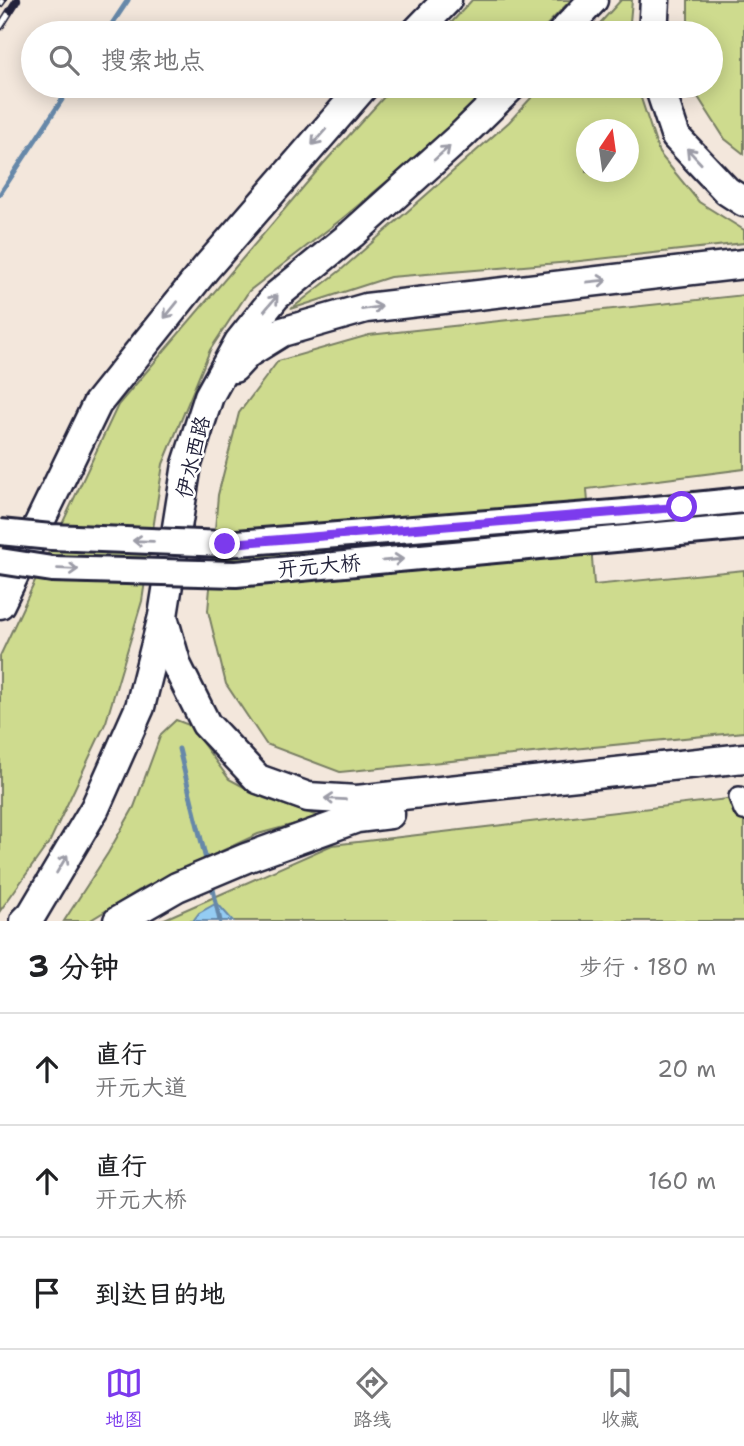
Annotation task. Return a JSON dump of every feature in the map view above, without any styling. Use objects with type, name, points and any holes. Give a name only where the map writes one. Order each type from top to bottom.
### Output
[{"type":"highway","points":[[427,21],[447,0]]},
{"type":"highway","points":[[573,21],[593,0]]},
{"type":"highway","points":[[654,21],[655,0]]},
{"type":"highway","points":[[0,604],[97,404],[206,268],[354,98]]},
{"type":"highway","name":"伊水西路","points":[[25,921],[32,914],[95,808],[140,707],[163,616],[187,464],[209,396],[239,342],[276,296],[352,234],[500,98]]},
{"type":"highway","points":[[663,98],[676,136],[727,191],[744,202]]},
{"type":"highway","points":[[209,396],[248,354],[282,332],[366,308],[744,264]]},
{"type":"highway","points":[[163,616],[177,666],[206,724],[258,779],[308,797],[357,800],[744,758]]},
{"type":"highway","points":[[118,921],[177,887],[246,858],[357,818],[742,794]]},
{"type":"main road","name":"开元大桥","points":[[0,532],[51,537],[225,544],[744,500]]},
{"type":"main road","name":"开元大桥","points":[[0,561],[52,569],[236,573],[744,527]]},
{"type":"green space","points":[[472,0],[571,0],[551,21],[453,21]]},
{"type":"green space","points":[[621,0],[632,0],[630,21],[602,21]]},
{"type":"green space","points":[[688,0],[744,0],[744,154],[725,139],[699,98],[723,98],[723,21],[688,21]]},
{"type":"green space","points":[[383,98],[478,98],[444,134],[249,291],[210,350],[163,464],[142,601],[106,722],[50,841],[0,911],[0,656],[118,405],[323,164]]},
{"type":"green space","points":[[531,98],[641,98],[659,153],[699,202],[744,230],[744,243],[571,262],[390,277],[291,309],[341,270],[509,122]]},
{"type":"green space","points":[[744,295],[744,469],[587,489],[594,585],[744,570],[744,732],[340,772],[266,744],[226,684],[208,611],[218,495],[239,413],[278,361],[369,335]]},
{"type":"green space","points":[[176,720],[189,725],[229,779],[264,798],[321,817],[258,834],[143,888],[89,921],[64,921],[134,807],[161,734]]},
{"type":"green space","points":[[744,797],[744,921],[160,921],[332,845]]},
{"type":"water","points":[[217,903],[233,921],[193,921],[199,913]]},
{"type":"waterway","points":[[114,21],[128,0]]},
{"type":"waterway","points":[[0,194],[63,98]]},
{"type":"waterway","points":[[179,749],[207,864]]},
{"type":"waterway","points":[[211,880],[220,921]]},
{"type":"railway","points":[[0,4],[3,0]]},
{"type":"railway","points":[[0,27],[17,0]]},
{"type":"route","points":[[225,544],[682,507]]}]
